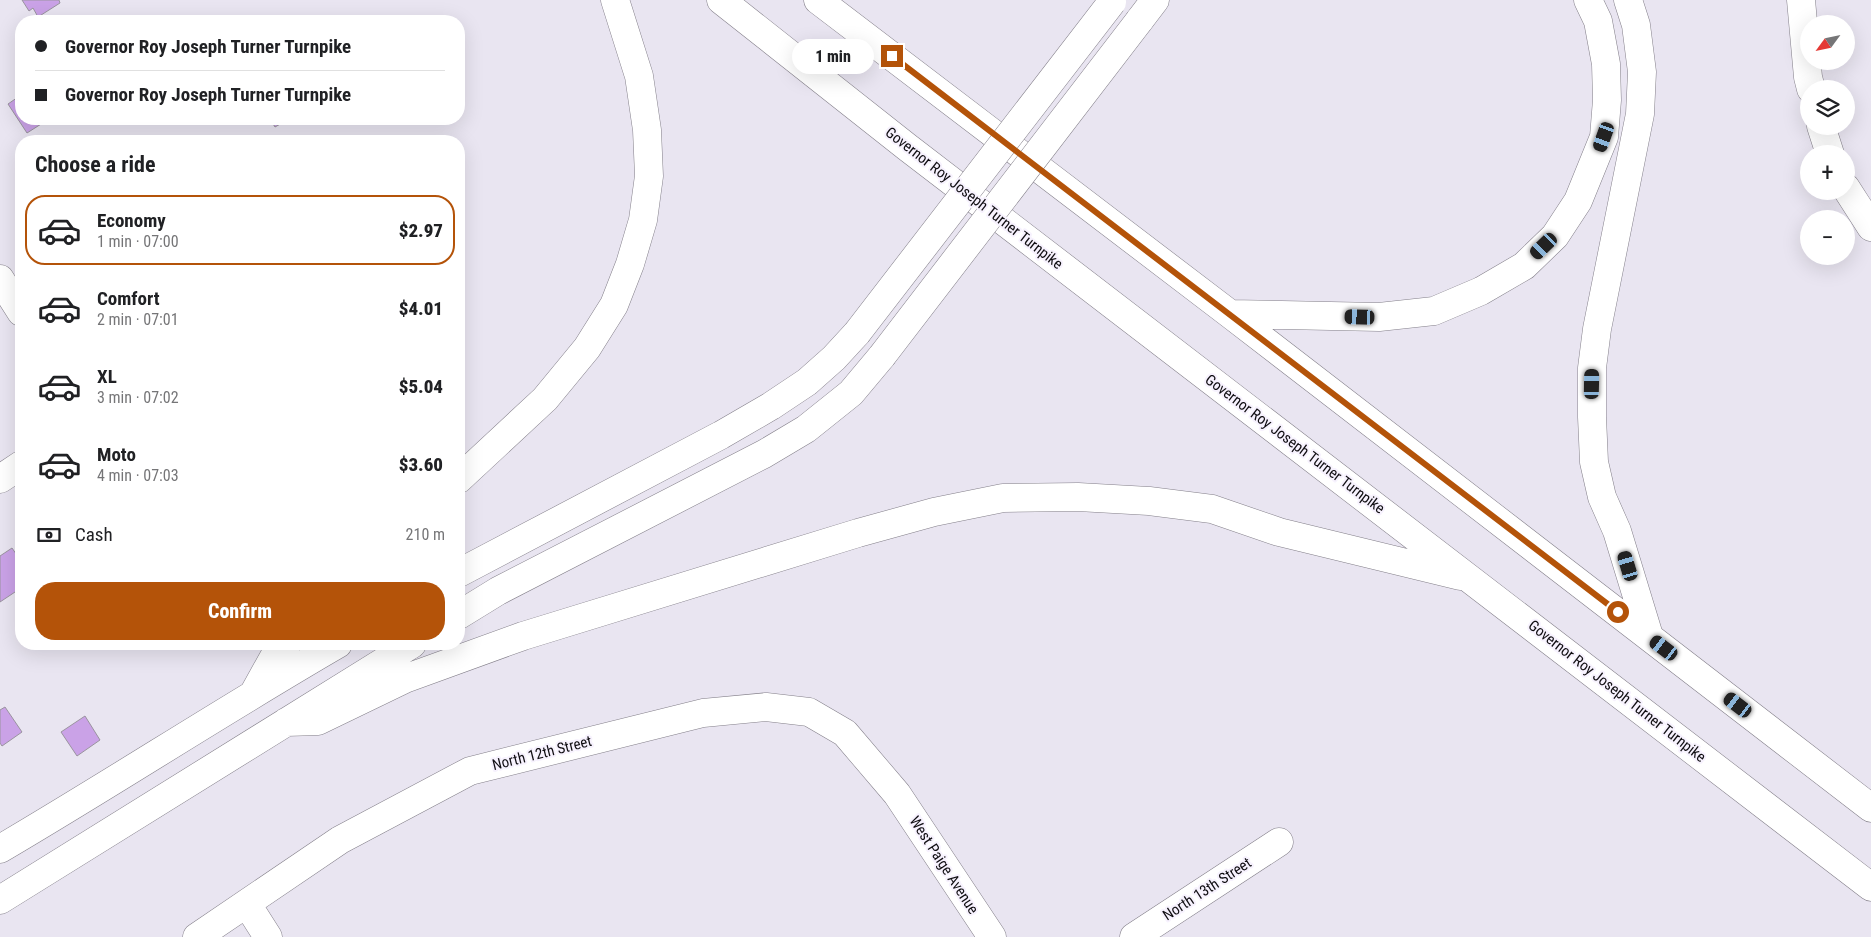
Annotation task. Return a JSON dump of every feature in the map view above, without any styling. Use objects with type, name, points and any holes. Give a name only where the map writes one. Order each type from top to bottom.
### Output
[{"type":"main road","points":[[465,472],[544,399],[587,348],[614,305],[630,264],[643,220],[649,176],[647,130],[639,76],[615,0]]},
{"type":"main road","name":"Governor Roy Joseph Turner Turnpike","points":[[721,0],[915,153],[1871,887]]},
{"type":"main road","points":[[818,0],[1230,314],[1871,808]]},
{"type":"main road","points":[[1230,314],[1379,317],[1434,311],[1481,291],[1524,266],[1555,236],[1578,201],[1604,137],[1607,100],[1606,64],[1598,21],[1588,0]]},
{"type":"main road","points":[[1628,0],[1636,25],[1642,72],[1640,114],[1597,329],[1592,368],[1592,417],[1594,462],[1602,497],[1617,531],[1649,636]]},
{"type":"main road","points":[[1801,0],[1809,80]]},
{"type":"main road","points":[[465,570],[721,435],[808,382],[857,333],[1112,1]]},
{"type":"main road","points":[[465,611],[498,590],[764,454],[806,429],[850,393],[882,356],[1147,10]]},
{"type":"main road","points":[[1854,200],[1871,227]]},
{"type":"main road","points":[[0,279],[15,303]]},
{"type":"main road","points":[[0,479],[15,469]]},
{"type":"main road","points":[[286,722],[318,721],[407,678],[523,636],[858,533],[934,512],[1003,498],[1078,496],[1149,501],[1212,509],[1279,532],[1471,579]]},
{"type":"main road","points":[[254,692],[276,655],[281,650]]},
{"type":"main road","points":[[0,849],[254,692],[328,650]]},
{"type":"main road","points":[[0,900],[402,650]]},
{"type":"main road","name":"North 12th Street","points":[[197,937],[340,840],[470,771],[703,713],[766,707],[810,712],[845,733],[897,794]]},
{"type":"main road","name":"West Paige Avenue","points":[[897,794],[992,937]]},
{"type":"main road","name":"North 13th Street","points":[[1134,937],[1279,842]]},
{"type":"main road","points":[[247,904],[268,937]]},
{"type":"building","points":[[22,0],[59,0],[60,3],[41,15],[37,15],[33,8],[29,11]]},
{"type":"building","points":[[15,99],[15,115],[8,104]]},
{"type":"building","points":[[22,125],[40,125],[27,133]]},
{"type":"building","points":[[12,548],[15,552],[15,592],[0,602],[0,556]]},
{"type":"building","points":[[5,707],[22,732],[2,746],[0,743],[0,710]]},
{"type":"building","points":[[85,716],[100,740],[77,756],[61,732]]},
{"type":"route","points":[[892,56],[1618,612]]}]
